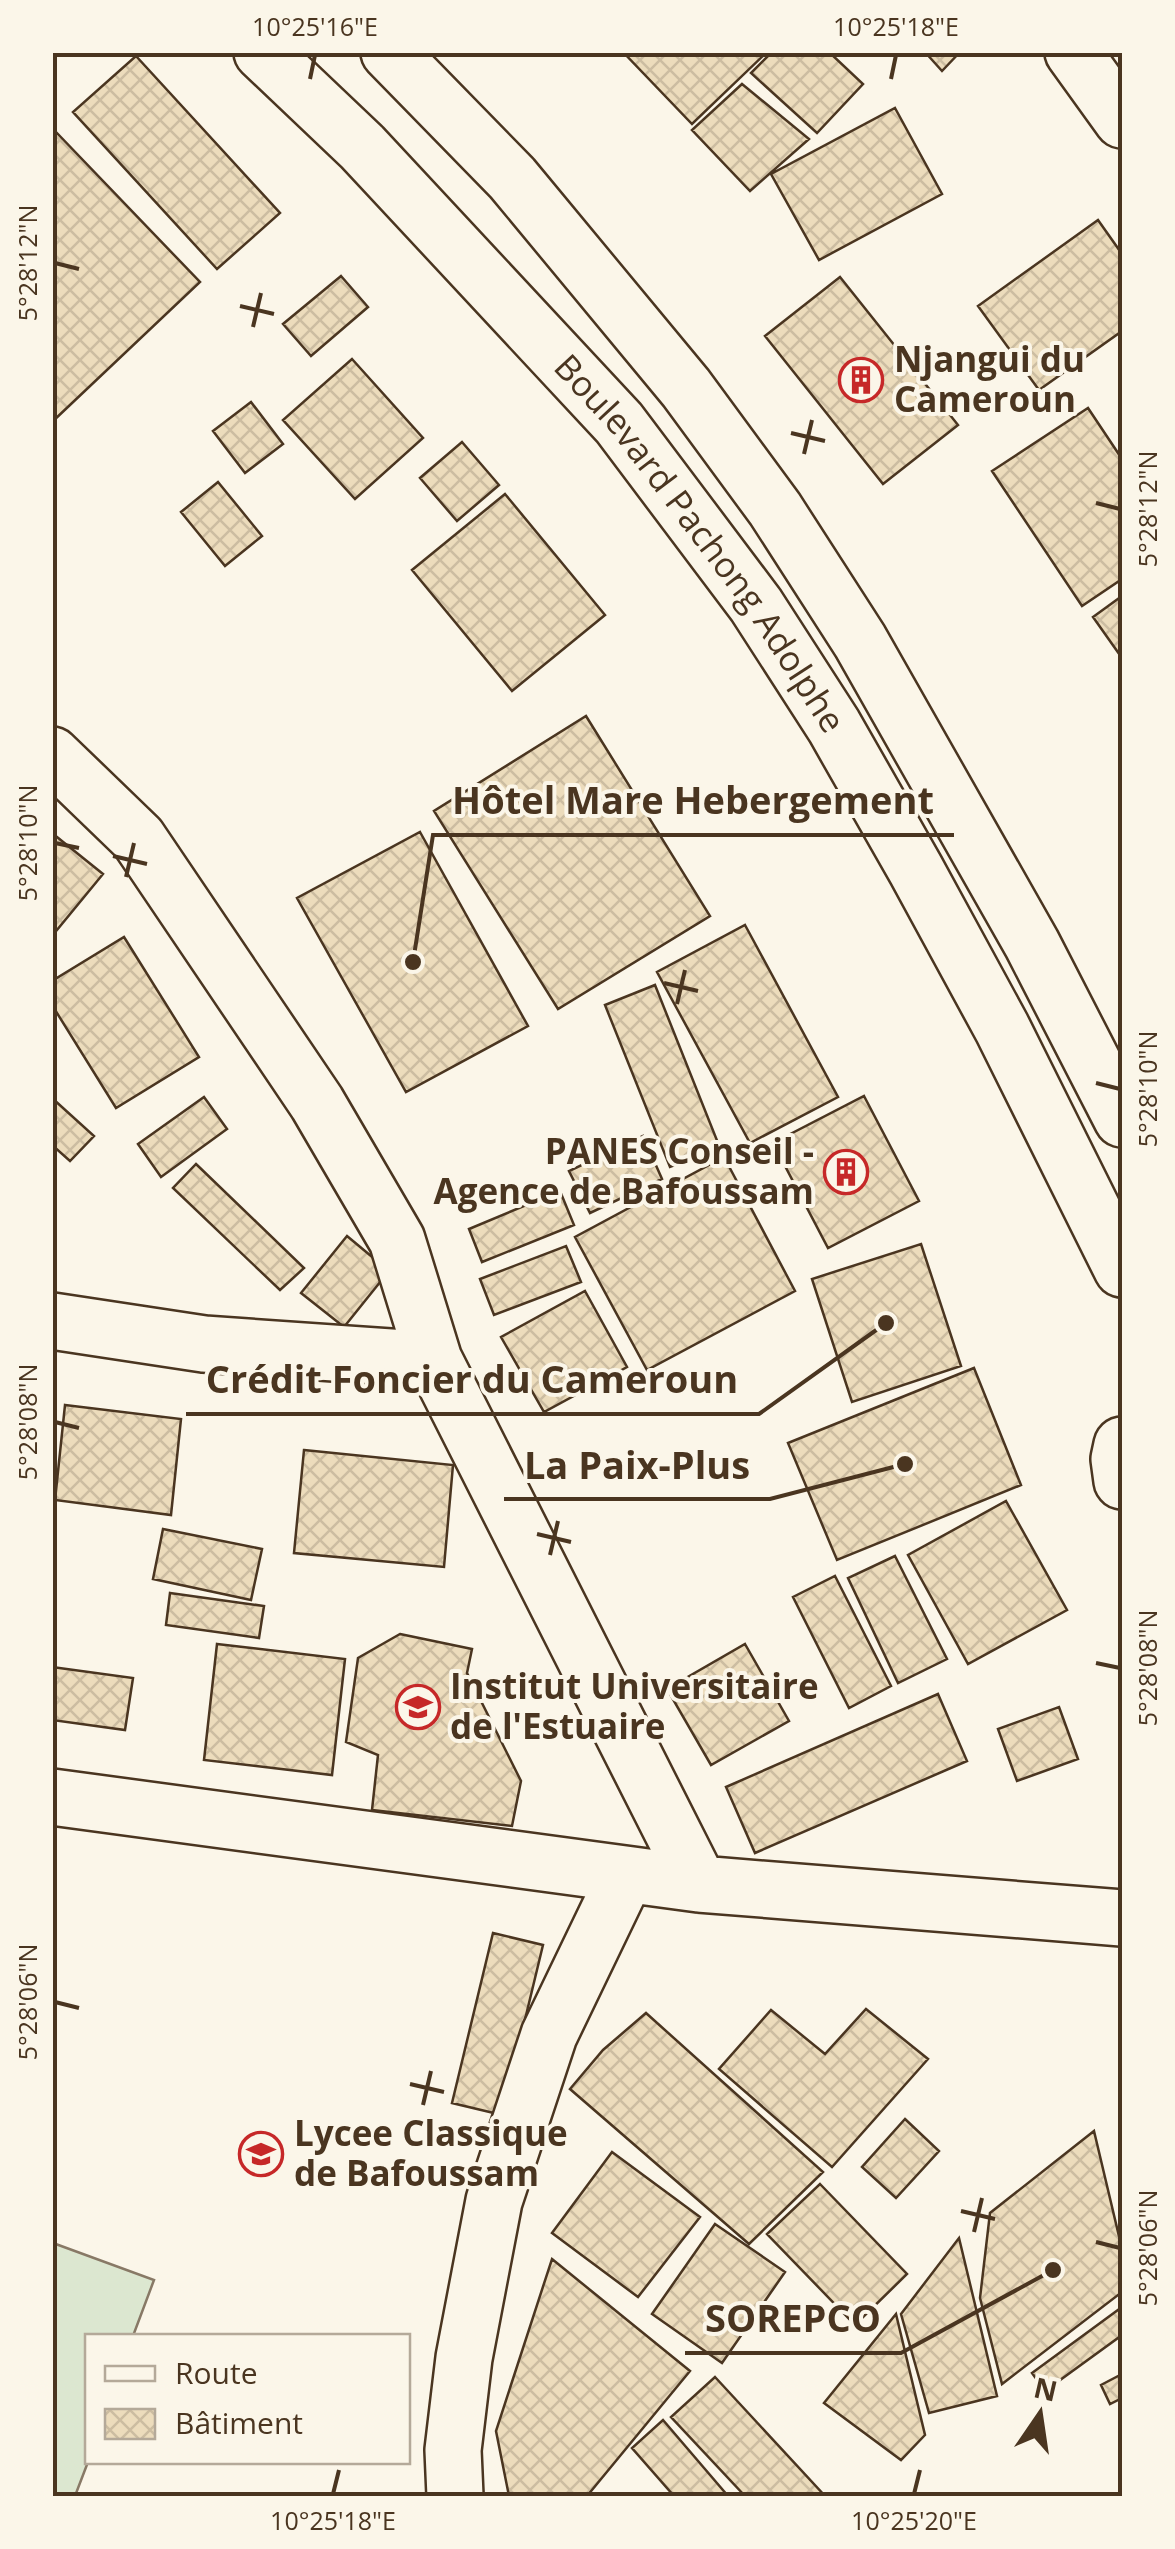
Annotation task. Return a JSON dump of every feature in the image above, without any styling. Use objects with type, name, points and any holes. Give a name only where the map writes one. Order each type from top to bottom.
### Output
[{"type":"main road","name":"Boulevard Pachong Adolphe","points":[[262,52],[362,147],[620,423],[756,606],[834,726],[942,917],[1122,1269]]},
{"type":"main road","name":"Boulevard Pachong Adolphe","points":[[390,52],[512,178],[686,388],[775,509],[860,641],[1032,944],[1122,1119]]},
{"type":"main road","points":[[1073,52],[1122,120]]},
{"type":"main road","points":[[52,755],[138,838],[317,1103],[397,1240],[434,1360],[699,1884]]},
{"type":"main road","points":[[52,1321],[204,1344],[434,1360]]},
{"type":"main road","points":[[1122,1445],[1122,1482]]},
{"type":"main road","points":[[52,1797],[626,1876],[1122,1918]]},
{"type":"main road","points":[[456,2496],[454,2450],[464,2358],[494,2201],[549,2035],[626,1876]]},
{"type":"green space","points":[[53,2243],[154,2280],[134,2334],[85,2334],[87,2464],[75,2496],[53,2496]]},
{"type":"building","points":[[623,52],[767,52],[692,124]]},
{"type":"building","points":[[772,52],[829,52],[863,84],[817,133],[751,73]]},
{"type":"building","points":[[925,52],[960,52],[942,71]]},
{"type":"building","points":[[136,56],[280,213],[217,269],[73,112]]},
{"type":"building","points":[[742,84],[809,139],[750,191],[692,130]]},
{"type":"building","points":[[895,108],[942,194],[819,260],[771,174]]},
{"type":"building","points":[[56,132],[200,282],[52,422],[52,135]]},
{"type":"building","points":[[1098,220],[1122,254],[1122,331],[1039,390],[978,306]]},
{"type":"building","points":[[341,276],[368,307],[311,356],[283,324]]},
{"type":"building","name":"Njangui du Cameroun","points":[[840,277],[958,425],[883,484],[765,336]]},
{"type":"building","points":[[352,359],[423,438],[355,499],[283,420]]},
{"type":"building","points":[[251,402],[283,444],[245,473],[213,431]]},
{"type":"building","points":[[1088,408],[1122,459],[1122,579],[1082,606],[992,471]]},
{"type":"building","points":[[462,442],[499,485],[457,521],[420,478]]},
{"type":"building","points":[[218,482],[262,536],[225,566],[181,512]]},
{"type":"building","points":[[505,494],[605,615],[512,691],[412,570]]},
{"type":"building","points":[[1122,596],[1122,658],[1093,617]]},
{"type":"building","points":[[586,716],[710,916],[558,1009],[434,811]]},
{"type":"building","points":[[420,832],[528,1026],[406,1092],[297,898]]},
{"type":"building","points":[[52,833],[103,874],[52,936]]},
{"type":"building","points":[[745,925],[838,1097],[750,1143],[657,972]]},
{"type":"building","points":[[124,937],[199,1057],[116,1108],[52,1005],[52,981]]},
{"type":"building","points":[[655,985],[720,1148],[670,1167],[605,1005]]},
{"type":"building","name":"PANES Conseil - Agence de Bafoussam","points":[[864,1096],[919,1201],[828,1248],[773,1143]]},
{"type":"building","points":[[204,1097],[227,1129],[161,1177],[138,1144]]},
{"type":"building","points":[[52,1098],[94,1136],[70,1161],[52,1145]]},
{"type":"building","points":[[643,1136],[662,1179],[590,1213],[569,1171]]},
{"type":"building","points":[[724,1157],[795,1291],[647,1370],[575,1237]]},
{"type":"building","points":[[196,1164],[304,1268],[280,1290],[173,1188]]},
{"type":"building","points":[[560,1191],[574,1225],[482,1262],[469,1229]]},
{"type":"building","points":[[347,1236],[389,1271],[344,1327],[301,1293]]},
{"type":"building","points":[[921,1244],[961,1366],[852,1402],[812,1279]]},
{"type":"building","points":[[566,1246],[581,1282],[494,1315],[480,1279]]},
{"type":"building","points":[[585,1291],[627,1367],[544,1412],[501,1337]]},
{"type":"building","points":[[974,1368],[1021,1485],[837,1560],[788,1443]]},
{"type":"building","points":[[65,1405],[181,1419],[171,1515],[55,1500]]},
{"type":"building","points":[[304,1450],[453,1465],[444,1567],[294,1553]]},
{"type":"building","points":[[1006,1501],[1067,1610],[968,1664],[908,1555]]},
{"type":"building","points":[[163,1529],[262,1549],[251,1600],[153,1579]]},
{"type":"building","points":[[895,1556],[947,1659],[898,1683],[848,1578]]},
{"type":"building","points":[[835,1576],[891,1686],[849,1708],[793,1597]]},
{"type":"building","points":[[170,1593],[264,1606],[259,1638],[166,1625]]},
{"type":"building","name":"Institut Universitaire de l'Estuaire","points":[[400,1634],[472,1649],[467,1673],[521,1781],[512,1826],[372,1810],[378,1755],[346,1742],[358,1658]]},
{"type":"building","points":[[217,1644],[345,1659],[332,1775],[204,1760]]},
{"type":"building","points":[[745,1644],[789,1721],[711,1765],[667,1689]]},
{"type":"building","points":[[52,1667],[133,1678],[125,1730],[52,1720]]},
{"type":"building","points":[[938,1694],[967,1761],[755,1853],[726,1787]]},
{"type":"building","points":[[1059,1707],[1078,1759],[1017,1781],[998,1729]]},
{"type":"building","points":[[493,1933],[543,1945],[502,2115],[452,2103]]},
{"type":"building","points":[[866,2009],[928,2059],[832,2167],[719,2069],[771,2010],[825,2054]]},
{"type":"building","points":[[646,2013],[823,2172],[749,2244],[570,2089],[603,2050]]},
{"type":"building","points":[[905,2119],[939,2151],[896,2198],[862,2167]]},
{"type":"building","points":[[1094,2131],[1122,2249],[1122,2292],[1002,2384],[980,2298],[990,2213]]},
{"type":"building","points":[[612,2152],[700,2217],[638,2297],[552,2233]]},
{"type":"building","points":[[820,2184],[907,2274],[855,2325],[767,2234]]},
{"type":"building","points":[[715,2224],[785,2272],[722,2363],[652,2314]]},
{"type":"building","points":[[959,2238],[997,2396],[929,2413],[901,2314]]},
{"type":"building","points":[[552,2259],[690,2371],[587,2496],[509,2496],[496,2431]]},
{"type":"building","points":[[1122,2307],[1122,2335],[1045,2391],[1032,2373]]},
{"type":"building","points":[[896,2314],[925,2435],[901,2460],[824,2403]]},
{"type":"building","points":[[1122,2374],[1122,2398],[1110,2404],[1101,2385]]},
{"type":"building","points":[[715,2377],[825,2496],[745,2496],[671,2417]]},
{"type":"building","points":[[663,2420],[728,2496],[674,2496],[632,2448]]},
{"type":"place","name":"Njangui du Cameroun","points":[[861,380]]},
{"type":"place","name":"Hôtel Mare Hebergement","points":[[413,962]]},
{"type":"place","name":"PANES Conseil - Agence de Bafoussam","points":[[846,1172]]},
{"type":"place","name":"Crédit Foncier du Cameroun","points":[[886,1323]]},
{"type":"place","name":"La Paix-Plus","points":[[905,1464]]},
{"type":"place","name":"Institut Universitaire de l'Estuaire","points":[[418,1707]]},
{"type":"place","name":"Lycee Classique de Bafoussam","points":[[261,2154]]},
{"type":"place","name":"SOREPCO","points":[[1053,2270]]}]
